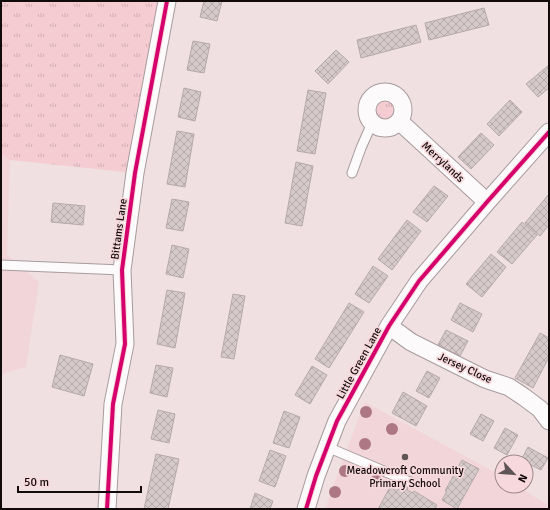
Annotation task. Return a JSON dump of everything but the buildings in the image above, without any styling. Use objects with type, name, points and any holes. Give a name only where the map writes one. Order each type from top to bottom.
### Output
[{"type":"street","name":"Bittams Lane","points":[[107,509],[113,404],[124,344],[122,270],[135,173],[167,1]]},
{"type":"street","points":[[379,92],[388,92],[396,95],[402,103],[403,112],[399,121],[391,127],[382,128],[372,123],[367,116],[366,108],[370,99],[379,92]]},
{"type":"street","name":"Merrylands","points":[[399,121],[487,202]]},
{"type":"street","name":"Little Green Lane","points":[[306,509],[316,476],[337,421],[389,326],[419,281],[549,132]]},
{"type":"street","name":"Jersey Close","points":[[389,326],[411,342],[485,379],[509,387],[546,411]]},
{"type":"lane","points":[[352,173],[372,123]]},
{"type":"lane","points":[[1,265],[122,270]]},
{"type":"lane","points":[[327,447],[412,483]]},
{"type":"shaded area","points":[[1,153],[10,160],[7,255],[39,282],[26,367],[1,374]]},
{"type":"shaded area","name":"Meadowcroft Community Primary School","points":[[365,402],[494,472],[494,494],[530,494],[548,505],[545,509],[325,509]]},
{"type":"green space","points":[[1,1],[167,1],[135,173],[10,160],[1,153]]},
{"type":"green space","points":[[385,101],[391,104],[394,110],[391,116],[385,119],[379,116],[376,110],[379,104]]},
{"type":"cycle path","points":[[107,509],[113,404],[125,344],[122,270],[135,173],[167,1]]},
{"type":"cycle path","points":[[306,509],[316,476],[337,421],[389,326],[419,281],[549,132]]},
{"type":"place","name":"Meadowcroft Community Primary School","points":[[405,457]]}]
